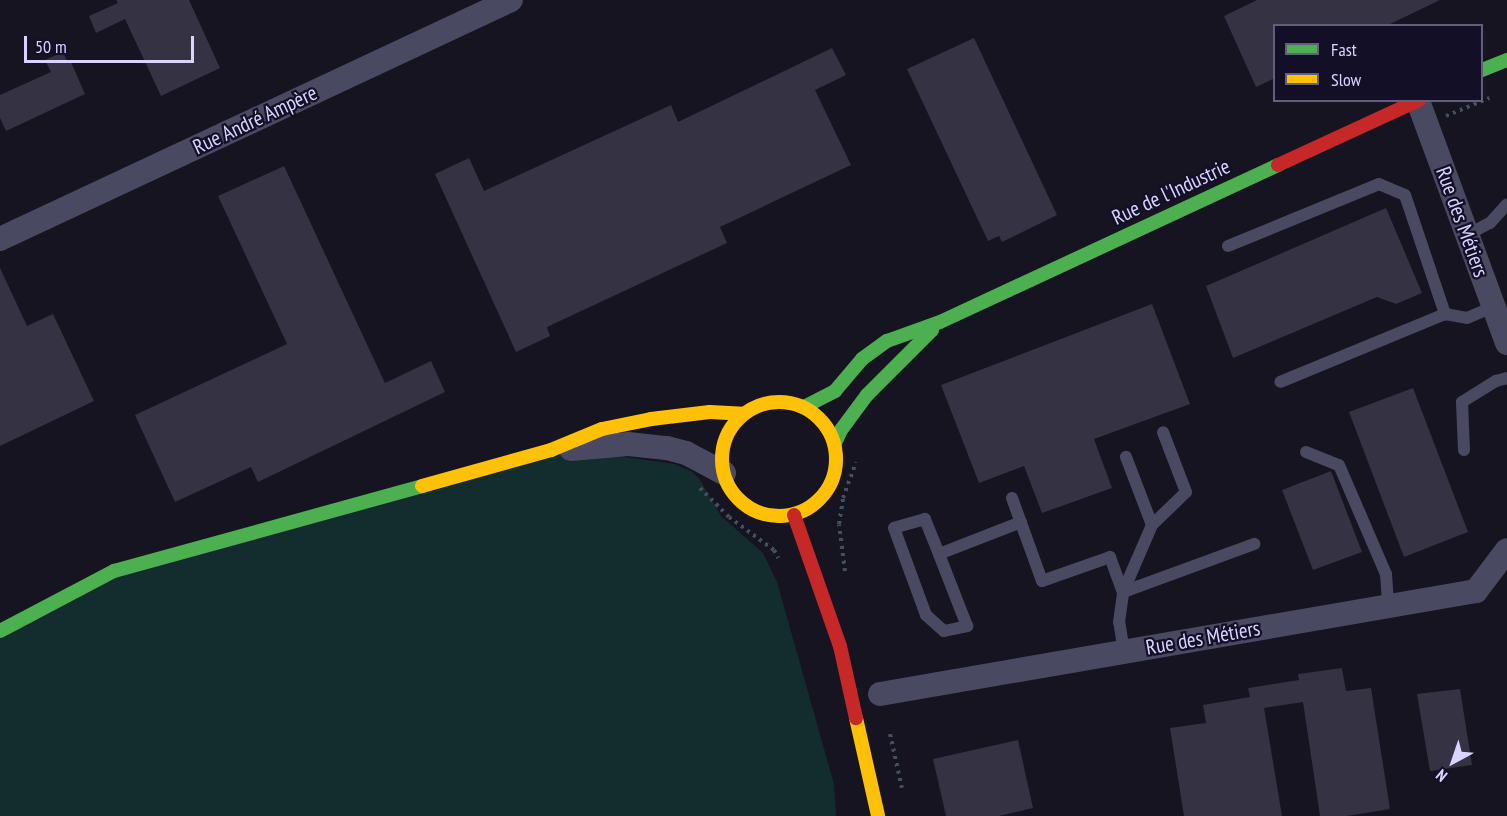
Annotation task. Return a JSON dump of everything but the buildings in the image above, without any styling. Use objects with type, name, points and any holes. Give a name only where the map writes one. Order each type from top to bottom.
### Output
[{"type":"street","name":"Rue André Ampère","points":[[0,239],[511,0]]},
{"type":"street","points":[[1483,70],[1507,60]]},
{"type":"street","name":"Rue de l'Industrie","points":[[804,407],[835,391],[874,349],[887,341],[940,322],[1416,102]]},
{"type":"street","name":"Rue des Métiers","points":[[1418,102],[1467,235],[1499,307],[1507,343]]},
{"type":"street","name":"Rue de l'Industrie","points":[[835,443],[867,395],[940,322]]},
{"type":"street","points":[[777,401],[804,407],[818,416],[828,428],[835,443],[837,464],[831,485],[818,502],[794,515],[769,516],[747,506],[736,496],[724,473],[722,461],[726,437],[743,414],[753,408],[777,401]]},
{"type":"street","points":[[0,631],[114,571],[551,450],[602,429],[651,419],[710,412],[743,414]]},
{"type":"street","points":[[551,450],[628,444],[667,448],[686,453],[724,473]]},
{"type":"street","points":[[794,515],[840,646],[878,816]]},
{"type":"street","name":"Rue des Métiers","points":[[880,694],[1476,591],[1507,550]]},
{"type":"lane","points":[[1228,246],[1380,184],[1405,195],[1445,314]]},
{"type":"lane","points":[[1467,235],[1490,223],[1507,204]]},
{"type":"lane","points":[[1280,382],[1445,314],[1467,318],[1499,307]]},
{"type":"lane","points":[[1464,450],[1462,402],[1496,381],[1507,378]]},
{"type":"lane","points":[[1124,652],[1119,622],[1123,592],[1152,525],[1186,492],[1163,432]]},
{"type":"lane","points":[[1306,452],[1339,465],[1386,574],[1388,606]]},
{"type":"lane","points":[[1126,457],[1152,525]]},
{"type":"lane","points":[[1012,498],[1042,581],[1110,557],[1123,592]]},
{"type":"lane","points":[[925,519],[939,554],[967,626],[945,631],[926,615],[894,528],[925,519]]},
{"type":"lane","points":[[939,554],[1021,522]]},
{"type":"lane","points":[[1123,592],[1254,544]]},
{"type":"path","points":[[1483,100],[1497,94]]},
{"type":"path","points":[[1437,120],[1479,102]]},
{"type":"path","points":[[849,582],[842,560],[839,524],[843,498],[856,459]]},
{"type":"path","points":[[694,481],[729,517],[774,550],[781,566]]},
{"type":"green space","points":[[553,447],[674,464],[691,471],[699,478],[721,516],[763,553],[777,582],[834,784],[836,816],[0,816],[0,631],[114,571]]},
{"type":"traffic: fast","points":[[1483,70],[1507,60]]},
{"type":"traffic: fast","points":[[804,407],[835,391],[862,359],[887,341],[940,322],[1278,165]]},
{"type":"traffic: fast","points":[[835,443],[841,430],[867,395],[932,330]]},
{"type":"traffic: fast","points":[[0,631],[114,571],[422,486]]},
{"type":"traffic: slow","points":[[779,402],[801,406],[820,418],[832,437],[836,459],[832,481],[820,500],[801,512],[779,516],[757,512],[738,500],[726,481],[722,459],[726,437],[738,418],[757,406],[779,402]]},
{"type":"traffic: slow","points":[[422,486],[551,450],[602,429],[651,419],[710,412],[743,414]]},
{"type":"traffic: slow","points":[[856,718],[878,816]]},
{"type":"traffic: jam","points":[[1278,165],[1415,102]]},
{"type":"traffic: jam","points":[[794,515],[840,646],[856,718]]}]
